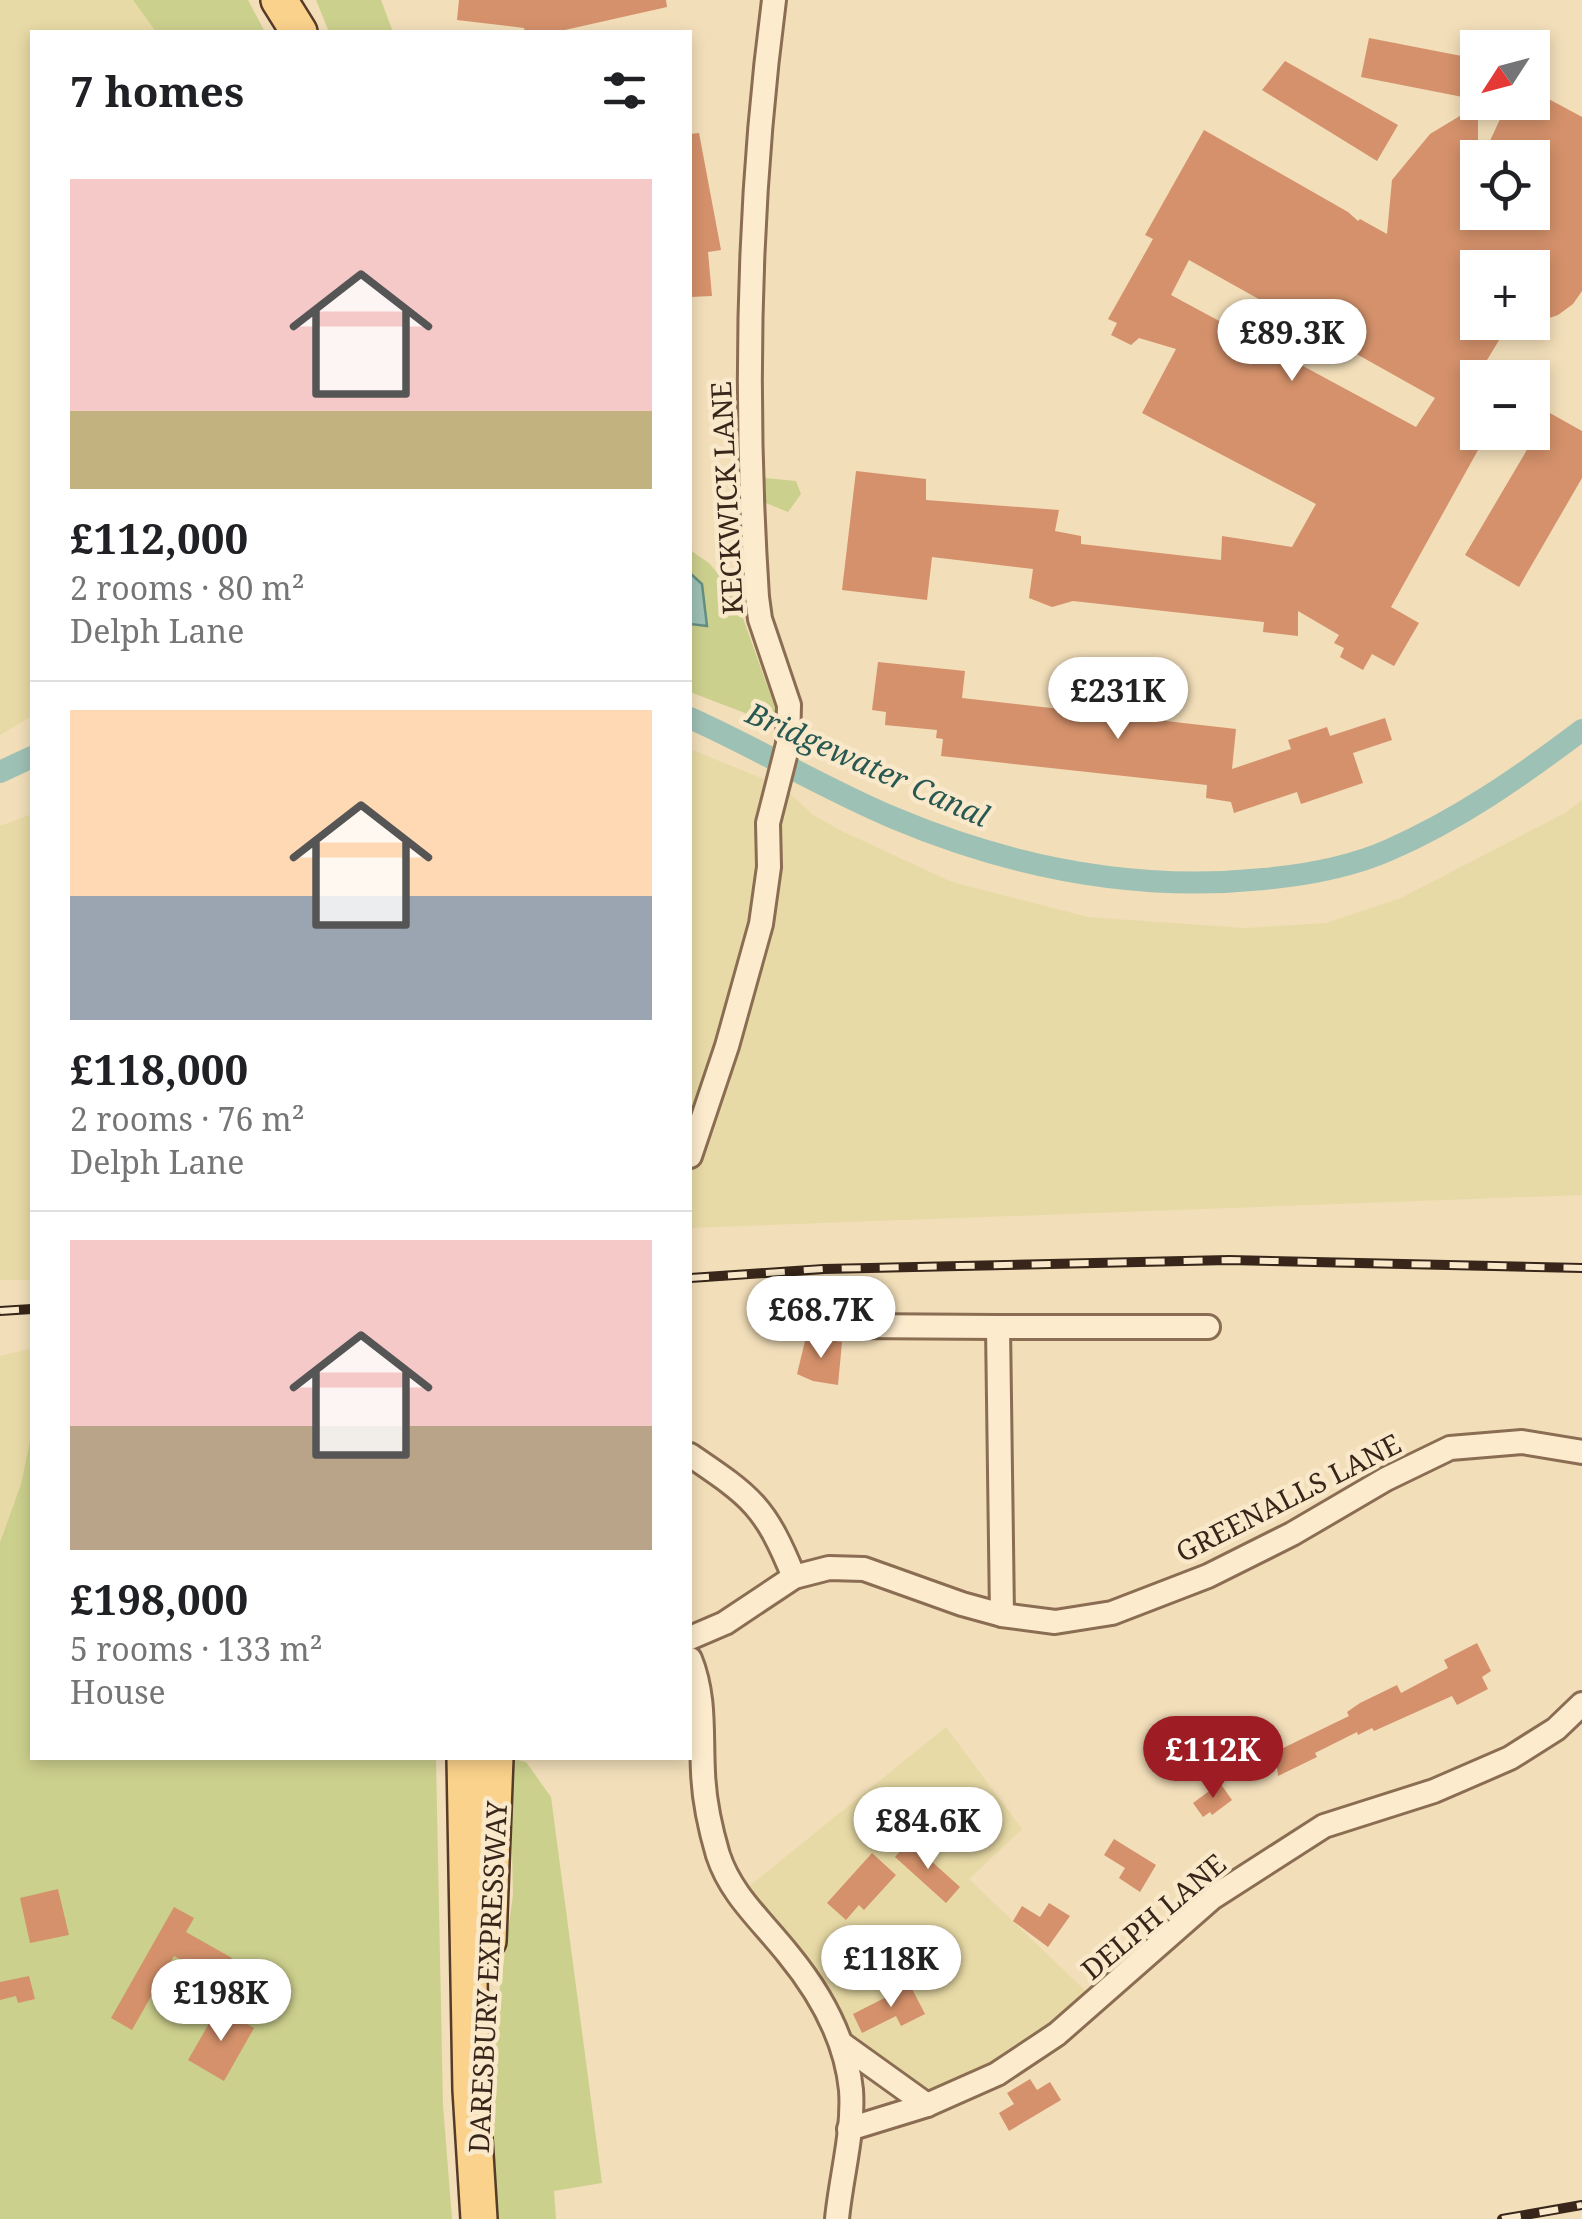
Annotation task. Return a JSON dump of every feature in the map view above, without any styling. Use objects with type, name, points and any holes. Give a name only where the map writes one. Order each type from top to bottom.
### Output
[{"type":"main road","points":[[279,0],[299,30]]},
{"type":"main road","points":[[293,0],[300,30]]},
{"type":"main road","name":"DARESBURY EXPRESSWAY","points":[[478,2208],[470,2090],[480,1760]]},
{"type":"street","name":"KECKWICK LANE","points":[[692,1150],[727,1046],[761,924],[769,867],[768,823],[788,744],[788,705],[757,598],[749,416],[754,180],[774,0]]},
{"type":"street","points":[[850,1326],[1208,1327]]},
{"type":"street","points":[[998,1327],[1002,1615]]},
{"type":"street","name":"GREENALLS LANE","points":[[692,1637],[725,1622],[794,1577],[829,1568],[864,1569],[1002,1615],[1055,1622],[1112,1613],[1208,1576],[1450,1448],[1522,1442],[1582,1452]]},
{"type":"street","points":[[692,1456],[733,1482],[760,1508],[794,1577]]},
{"type":"street","points":[[692,1665],[698,1679],[703,1720],[708,1821],[720,1860],[738,1897],[790,1956],[825,2008],[842,2044],[851,2092],[836,2219]]},
{"type":"street","name":"DELPH LANE","points":[[849,2129],[927,2104],[996,2074],[1057,2034],[1212,1898],[1324,1826],[1434,1791],[1510,1758],[1556,1729],[1582,1704]]},
{"type":"street","points":[[842,2044],[927,2104]]},
{"type":"shaded area","points":[[0,0],[133,0],[155,30],[30,30],[30,717],[0,735]]},
{"type":"shaded area","points":[[692,750],[783,787],[813,815],[952,882],[1088,917],[1245,928],[1326,923],[1401,898],[1565,813],[1582,800],[1582,1195],[692,1228]]},
{"type":"shaded area","points":[[30,815],[30,1280],[0,1280],[0,826]]},
{"type":"shaded area","points":[[30,1348],[30,1441],[21,1484],[0,1541],[0,1356]]},
{"type":"shaded area","points":[[946,1727],[1022,1829],[969,1879],[1097,2002],[927,2105],[842,2044],[797,1949],[747,1888]]},
{"type":"green space","points":[[133,0],[248,0],[264,30],[155,30]]},
{"type":"green space","points":[[316,0],[381,0],[392,30],[328,30]]},
{"type":"green space","points":[[765,478],[796,481],[801,494],[788,512],[766,503]]},
{"type":"green space","points":[[692,551],[709,563],[734,593],[782,727],[692,693]]},
{"type":"green space","points":[[30,1441],[30,1760],[436,1760],[443,2105],[452,2219],[0,2219],[0,1542],[21,1484]]},
{"type":"green space","points":[[510,1760],[518,1760],[526,1762],[551,1797],[602,2183],[554,2191],[556,2219],[496,2219],[488,2072],[513,1895]]},
{"type":"water","points":[[692,575],[702,584],[707,626],[692,624]]},
{"type":"building","points":[[459,0],[666,0],[667,7],[565,30],[524,30],[457,20]]},
{"type":"building","points":[[1369,38],[1460,56],[1460,96],[1361,77]]},
{"type":"building","points":[[1285,61],[1398,125],[1377,161],[1262,90]]},
{"type":"building","points":[[1550,100],[1582,117],[1582,291],[1573,304],[1550,318],[1550,250],[1460,250],[1460,340],[1499,340],[1487,360],[1460,360],[1460,450],[1478,450],[1391,607],[1419,623],[1394,666],[1372,654],[1363,670],[1340,657],[1344,648],[1334,643],[1339,635],[1298,611],[1298,636],[1263,632],[1264,622],[1073,601],[1052,607],[1029,598],[1033,569],[932,557],[927,600],[842,590],[856,471],[926,479],[926,500],[1059,510],[1055,531],[1081,536],[1081,544],[1221,560],[1222,536],[1292,547],[1316,504],[1142,413],[1176,349],[1139,338],[1131,345],[1111,335],[1117,323],[1108,319],[1153,239],[1145,235],[1204,130],[1358,221],[1387,234],[1392,180],[1430,134],[1460,116],[1460,120],[1478,120],[1478,140],[1460,140],[1460,230],[1550,230],[1550,140],[1490,140],[1500,120],[1550,120]],"holes":[[[1189,260],[1435,398],[1416,427],[1171,295]]]},
{"type":"building","points":[[699,133],[721,250],[708,252],[712,296],[692,297],[692,134]]},
{"type":"building","points":[[1550,413],[1582,431],[1582,478],[1519,587],[1465,555],[1527,450],[1550,450]]},
{"type":"building","points":[[878,662],[965,671],[962,698],[1236,729],[1232,769],[1291,749],[1288,740],[1327,727],[1330,736],[1385,718],[1392,740],[1353,753],[1363,783],[1301,804],[1297,792],[1234,813],[1231,802],[1206,798],[1207,785],[941,756],[943,739],[936,738],[937,730],[885,725],[886,712],[872,710]]},
{"type":"building","points":[[806,1337],[842,1342],[838,1385],[797,1374]]},
{"type":"building","points":[[1477,1643],[1491,1671],[1482,1677],[1488,1689],[1457,1705],[1452,1696],[1374,1731],[1372,1728],[1358,1735],[1357,1732],[1278,1776],[1275,1752],[1349,1716],[1347,1712],[1360,1703],[1397,1685],[1401,1693],[1448,1668],[1444,1660]]},
{"type":"building","points":[[1220,1783],[1232,1800],[1203,1817],[1193,1803]]},
{"type":"building","points":[[1114,1839],[1156,1865],[1140,1892],[1119,1878],[1125,1868],[1104,1855]]},
{"type":"building","points":[[909,1841],[960,1887],[946,1903],[895,1857]]},
{"type":"building","points":[[872,1853],[896,1875],[864,1910],[859,1905],[846,1920],[827,1903]]},
{"type":"building","points":[[58,1889],[69,1935],[30,1943],[20,1898]]},
{"type":"building","points":[[1049,1903],[1070,1916],[1048,1947],[1013,1921],[1022,1906],[1040,1917]]},
{"type":"building","points":[[174,1907],[194,1918],[186,1932],[232,1958],[219,1982],[174,1956],[132,2030],[111,2018]]},
{"type":"building","points":[[29,1976],[35,1999],[18,2003],[16,1996],[0,2000],[0,1982]]},
{"type":"building","points":[[910,1985],[925,2014],[901,2026],[896,2016],[862,2033],[853,2014]]},
{"type":"building","points":[[218,2008],[254,2028],[224,2081],[188,2060]]},
{"type":"building","points":[[1030,2079],[1037,2090],[1050,2082],[1061,2100],[1009,2131],[999,2113],[1014,2104],[1007,2093]]},
{"type":"waterway","name":"Bridgewater Canal","points":[[692,719],[868,807],[939,836],[1030,863],[1122,879],[1169,882],[1280,877],[1374,856],[1465,811],[1582,730]]},
{"type":"waterway","name":"Bridgewater Canal","points":[[0,772],[30,758]]},
{"type":"railway","points":[[692,1278],[824,1269],[1229,1260],[1582,1268]]},
{"type":"railway","points":[[0,1311],[30,1309]]},
{"type":"railway","points":[[1502,2219],[1582,2205]]}]
